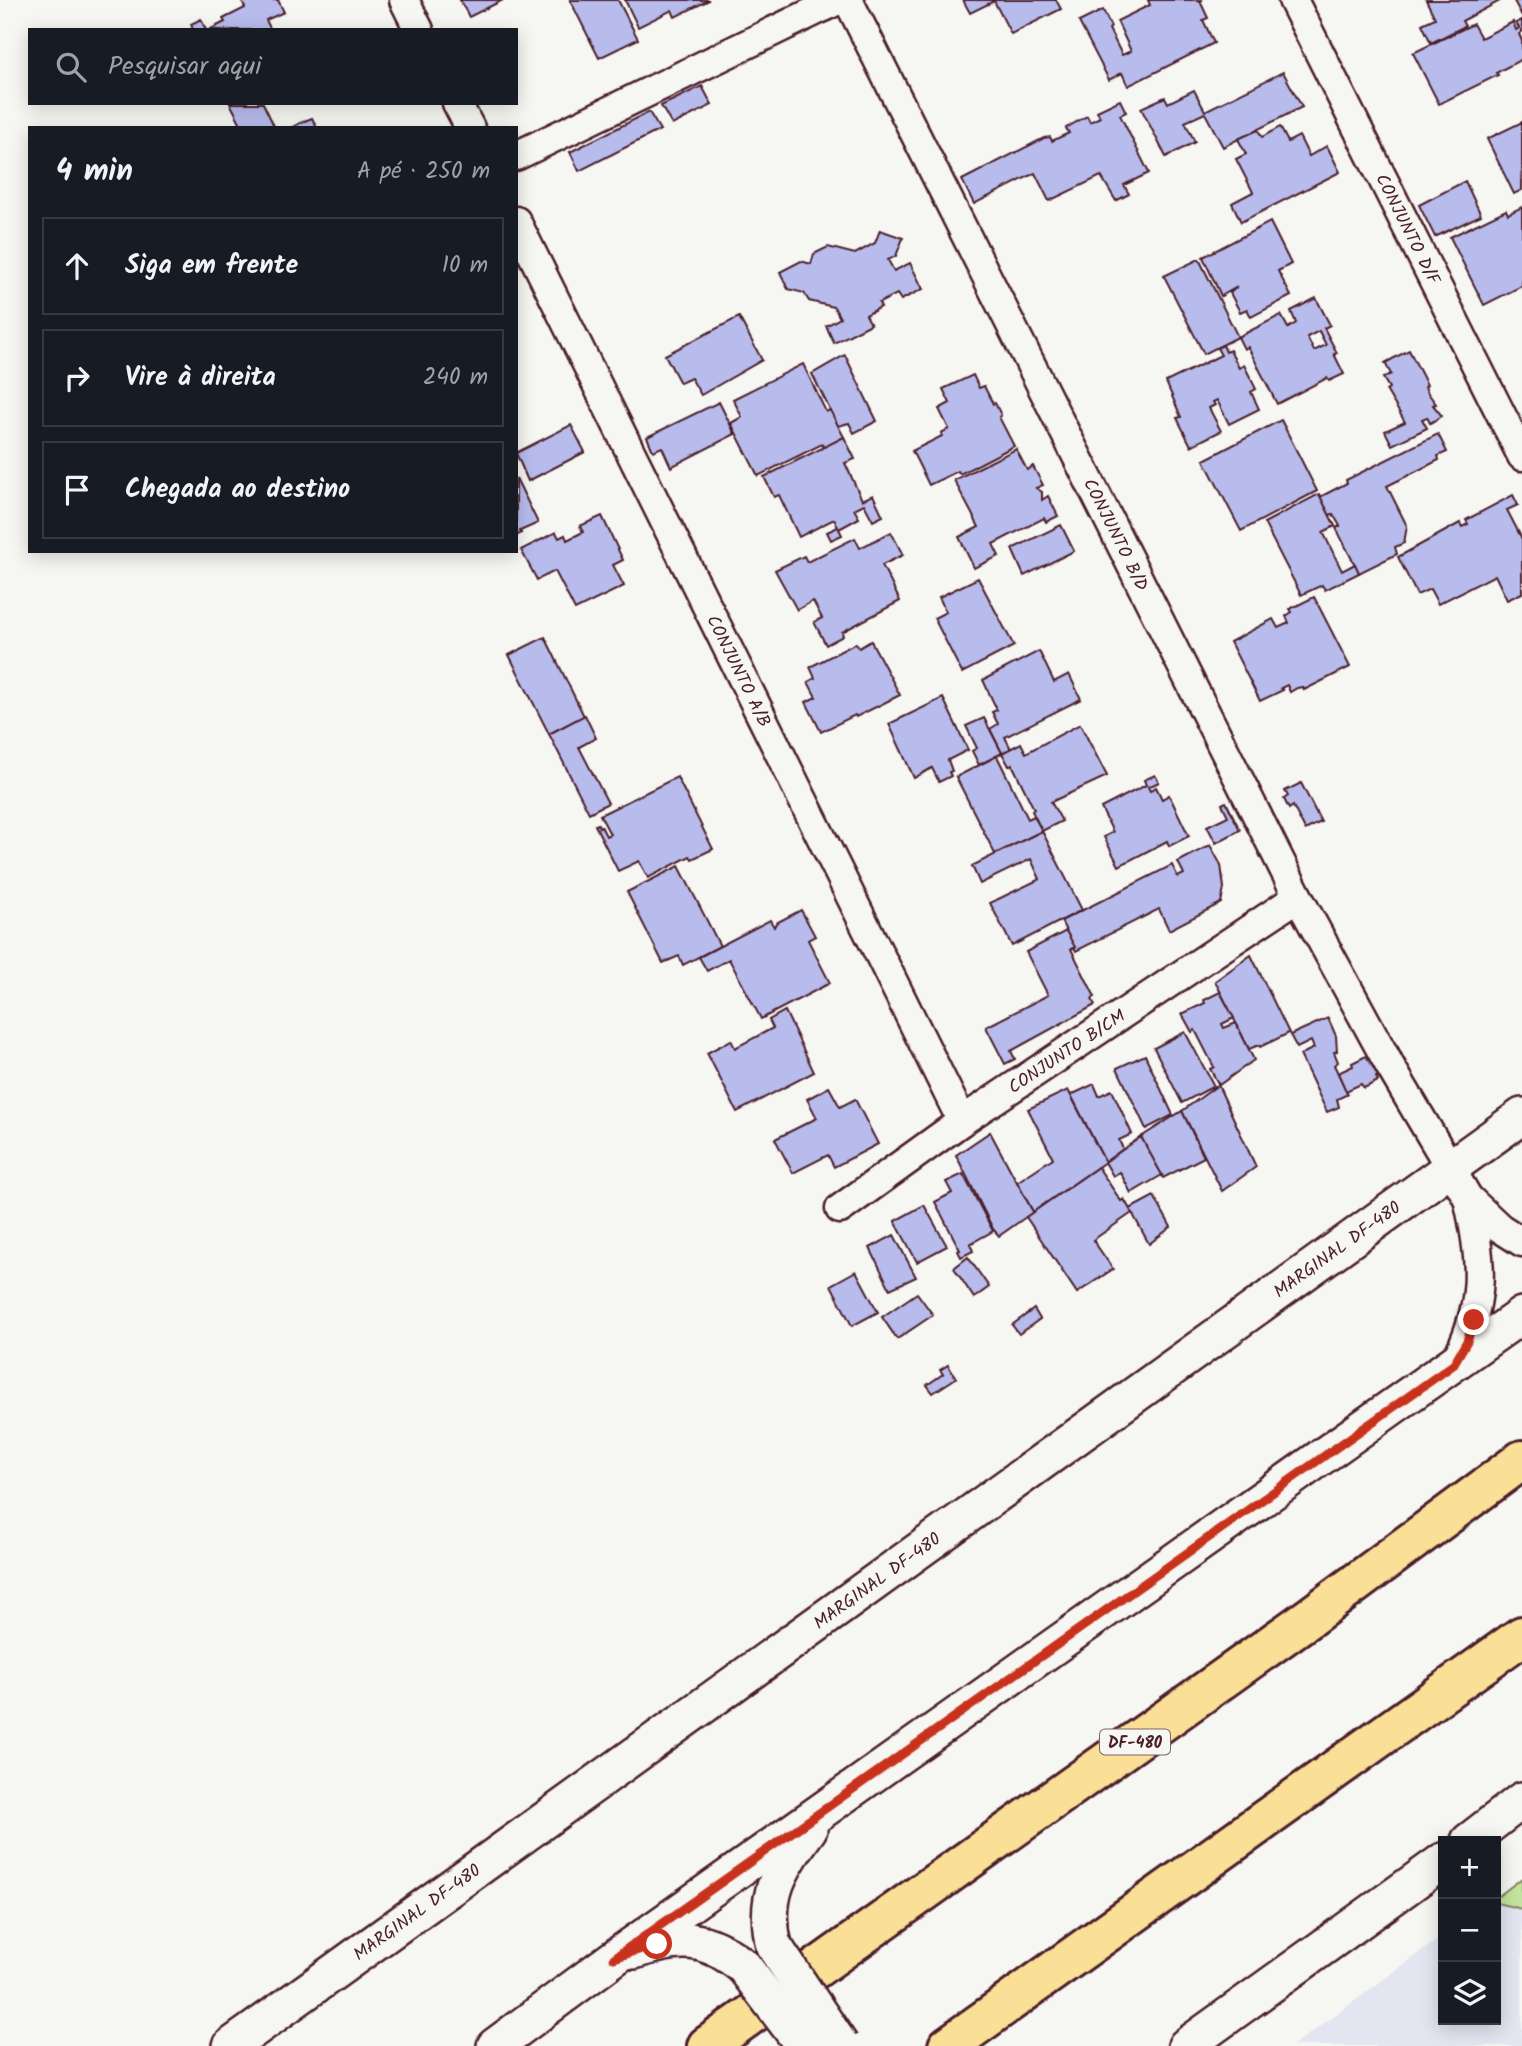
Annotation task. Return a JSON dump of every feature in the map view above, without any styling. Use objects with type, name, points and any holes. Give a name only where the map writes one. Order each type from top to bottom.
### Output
[{"type":"main road","name":"DF-480","points":[[707,2046],[1299,1625],[1522,1460]]},
{"type":"main road","points":[[948,2046],[1522,1636]]},
{"type":"street","points":[[404,0],[418,28]]},
{"type":"street","points":[[518,155],[838,0]]},
{"type":"street","name":"CONJUNTO B/D","points":[[848,0],[1298,897],[1390,1066],[1460,1184]]},
{"type":"street","name":"CONJUNTO D/F","points":[[1293,0],[1522,457]]},
{"type":"street","points":[[458,105],[469,126]]},
{"type":"street","name":"CONJUNTO A/B","points":[[518,225],[962,1121]]},
{"type":"street","name":"CONJUNTO B/CM","points":[[840,1209],[962,1121],[1298,897]]},
{"type":"street","name":"MARGINAL DF-480","points":[[231,2046],[1460,1184],[1522,1116]]},
{"type":"street","points":[[1460,1184],[1500,1228],[1522,1242]]},
{"type":"street","points":[[1453,1365],[1467,1341],[1474,1320],[1480,1283],[1479,1248],[1460,1184]]},
{"type":"street","points":[[495,2046],[614,1958],[1522,1315]]},
{"type":"street","points":[[1475,1836],[1522,1800]]},
{"type":"street","points":[[824,1810],[783,1867],[770,1904],[770,1927],[774,1946],[841,2046]]},
{"type":"street","points":[[1186,2046],[1438,1865]]},
{"type":"street","points":[[614,1958],[657,1944],[696,1941],[727,1952],[744,1967],[804,2046]]},
{"type":"shaded area","points":[[1501,1904],[1522,1909],[1522,2046],[1293,2046],[1438,1940],[1438,2025],[1501,2025]]},
{"type":"green space","points":[[1522,1878],[1522,1909],[1501,1904],[1501,1894]]},
{"type":"building","points":[[241,0],[278,0],[284,12],[266,20],[270,28],[213,28],[225,22],[223,19],[245,8]]},
{"type":"building","points":[[460,0],[503,0],[469,17]]},
{"type":"building","points":[[570,0],[618,0],[638,39],[599,58]]},
{"type":"building","points":[[625,0],[709,0],[675,17],[672,10],[638,27]]},
{"type":"building","points":[[963,0],[1056,0],[1061,9],[1011,34],[994,1],[970,13]]},
{"type":"building","points":[[1148,0],[1203,0],[1200,1],[1208,18],[1203,20],[1214,43],[1128,86],[1122,73],[1109,80],[1079,22],[1103,10],[1122,55],[1131,51],[1117,21],[1150,5]]},
{"type":"building","points":[[1426,0],[1500,1],[1462,21],[1465,26],[1431,43],[1422,24],[1435,18]]},
{"type":"building","points":[[1522,0],[1522,16],[1514,1]]},
{"type":"building","points":[[201,19],[205,28],[192,28],[191,24]]},
{"type":"building","points":[[1522,20],[1522,32],[1519,34],[1522,41],[1522,59],[1496,73],[1498,75],[1439,104],[1413,53],[1473,24],[1481,38],[1513,22],[1516,30],[1519,28],[1516,23]]},
{"type":"building","points":[[1283,72],[1302,107],[1223,147],[1205,113],[1185,122],[1195,142],[1166,157],[1141,108],[1165,97],[1168,103],[1194,90],[1205,111]]},
{"type":"building","points":[[702,86],[712,105],[672,125],[661,106]]},
{"type":"building","points":[[1120,100],[1126,112],[1120,115],[1149,173],[1124,185],[1129,194],[1116,201],[1101,176],[1049,201],[1035,173],[974,204],[962,180],[1044,138],[1050,137],[1052,141],[1069,133],[1066,128],[1087,116],[1090,122],[1100,117],[1097,111]]},
{"type":"building","points":[[231,105],[264,105],[274,126],[242,126]]},
{"type":"building","points":[[649,112],[660,130],[579,171],[570,152]]},
{"type":"building","points":[[312,118],[316,126],[295,126]]},
{"type":"building","points":[[1522,122],[1522,190],[1514,194],[1487,139]]},
{"type":"building","points":[[1280,127],[1288,142],[1299,136],[1309,156],[1327,146],[1340,172],[1241,222],[1232,203],[1253,192],[1236,159],[1246,154],[1238,139],[1258,130],[1262,137]]},
{"type":"building","points":[[1465,181],[1481,215],[1435,237],[1419,205]]},
{"type":"building","points":[[1522,207],[1522,286],[1484,305],[1450,237],[1506,210],[1508,214]]},
{"type":"building","points":[[1270,222],[1291,264],[1278,271],[1291,296],[1251,317],[1247,309],[1240,312],[1230,293],[1237,287],[1221,296],[1203,257]]},
{"type":"building","points":[[880,230],[903,238],[896,256],[888,260],[894,271],[910,263],[923,289],[901,300],[897,294],[879,303],[881,307],[866,315],[871,324],[834,343],[826,326],[840,318],[834,307],[809,301],[804,293],[788,289],[780,272],[801,261],[811,264],[814,254],[828,247],[855,254],[875,243]]},
{"type":"building","points":[[1199,259],[1238,337],[1204,354],[1164,276]]},
{"type":"building","points":[[1316,298],[1330,325],[1324,328],[1344,374],[1329,381],[1327,378],[1277,404],[1248,347],[1244,349],[1238,337],[1281,315],[1288,328],[1296,323],[1291,311]],"holes":[[[1319,331],[1326,345],[1314,351],[1307,337]]]},
{"type":"building","points":[[739,317],[762,360],[701,395],[691,378],[680,383],[665,355]]},
{"type":"building","points":[[1223,345],[1226,352],[1230,350],[1239,368],[1244,365],[1256,389],[1251,392],[1259,409],[1229,424],[1217,400],[1213,402],[1215,405],[1209,408],[1221,431],[1191,446],[1177,418],[1181,417],[1166,382],[1221,355],[1217,348]]},
{"type":"building","points":[[1409,350],[1427,385],[1425,387],[1428,393],[1436,404],[1433,405],[1442,416],[1430,423],[1427,417],[1422,419],[1427,428],[1392,445],[1385,431],[1405,422],[1386,390],[1389,388],[1383,378],[1391,374],[1385,363]]},
{"type":"building","points":[[845,355],[877,421],[854,433],[849,423],[838,426],[812,374]]},
{"type":"building","points":[[803,364],[826,412],[830,410],[844,437],[824,448],[822,444],[758,476],[731,423],[742,417],[733,399]]},
{"type":"building","points":[[973,375],[979,388],[984,386],[993,404],[995,403],[1014,446],[960,474],[958,471],[929,485],[912,451],[942,436],[941,433],[949,429],[939,409],[950,403],[943,389]]},
{"type":"building","points":[[719,402],[735,434],[671,467],[662,447],[653,451],[647,437]]},
{"type":"building","points":[[1281,420],[1317,491],[1241,531],[1204,460]]},
{"type":"building","points":[[571,425],[585,452],[528,481],[518,452]]},
{"type":"building","points":[[1438,434],[1447,452],[1438,456],[1439,460],[1387,486],[1407,526],[1404,543],[1395,547],[1397,554],[1359,573],[1336,528],[1340,526],[1333,514],[1329,515],[1320,497],[1347,483],[1346,480]]},
{"type":"building","points":[[844,437],[855,459],[845,463],[862,500],[873,495],[883,516],[873,521],[864,504],[854,509],[859,518],[839,529],[842,535],[831,540],[827,532],[838,527],[834,519],[799,537],[779,495],[774,497],[764,477]]},
{"type":"building","points":[[1016,449],[1027,470],[1033,466],[1043,485],[1036,488],[1042,492],[1042,500],[1048,496],[1058,516],[1046,522],[1044,518],[993,544],[999,556],[974,568],[959,537],[979,527],[954,480]]},
{"type":"building","points":[[518,482],[538,523],[520,531],[518,535]]},
{"type":"building","points":[[1319,494],[1335,526],[1323,532],[1342,571],[1355,564],[1359,573],[1325,590],[1322,585],[1301,595],[1264,523]]},
{"type":"building","points":[[1513,495],[1518,505],[1507,510],[1522,539],[1522,593],[1507,600],[1495,575],[1438,604],[1430,589],[1417,595],[1398,557],[1460,523],[1462,527],[1468,524],[1466,520]]},
{"type":"building","points":[[602,516],[623,560],[613,565],[624,586],[575,610],[555,571],[537,580],[521,550],[556,532],[559,538],[565,535],[567,540],[583,532],[580,526]]},
{"type":"building","points":[[1061,525],[1074,551],[1024,576],[1012,549]]},
{"type":"building","points":[[891,532],[903,555],[882,565],[900,601],[842,632],[843,636],[826,645],[814,622],[822,618],[813,601],[797,610],[775,570],[804,556],[807,562],[855,538],[860,548]]},
{"type":"building","points":[[978,578],[1014,646],[962,673],[934,618],[946,612],[939,597]]},
{"type":"building","points":[[1314,597],[1350,667],[1304,690],[1303,687],[1290,692],[1287,685],[1281,688],[1283,690],[1260,701],[1230,642],[1273,619],[1278,628],[1289,623],[1286,616],[1292,612],[1290,609]]},
{"type":"building","points":[[545,637],[584,716],[549,734],[509,655]]},
{"type":"building","points":[[871,641],[900,695],[821,732],[806,702],[816,697],[808,682],[815,678],[810,667],[856,643],[859,648]]},
{"type":"building","points":[[1039,651],[1054,682],[1069,674],[1081,699],[1005,737],[1011,749],[1002,753],[990,729],[998,724],[992,712],[997,710],[983,680]]},
{"type":"building","points":[[943,698],[968,750],[948,760],[951,776],[939,782],[932,768],[914,778],[889,724]]},
{"type":"building","points":[[585,715],[596,738],[579,747],[608,803],[589,813],[549,734]]},
{"type":"building","points":[[984,718],[1002,753],[979,765],[972,751],[977,748],[966,726]]},
{"type":"building","points":[[1080,724],[1107,776],[1051,802],[1062,821],[1042,831],[1012,764],[1009,766],[1002,753],[1021,743],[1026,753]]},
{"type":"building","points":[[997,756],[1028,819],[1034,816],[1042,831],[995,854],[956,777]]},
{"type":"building","points":[[1155,775],[1159,782],[1148,787],[1150,791],[1156,787],[1162,799],[1169,795],[1189,836],[1169,846],[1167,841],[1119,866],[1104,837],[1113,832],[1101,808],[1146,785],[1144,780]]},
{"type":"building","points":[[677,777],[713,849],[692,859],[690,856],[648,878],[639,861],[618,871],[595,825],[601,826],[606,836],[610,834],[600,815]]},
{"type":"building","points":[[1301,783],[1321,822],[1305,830],[1293,806],[1289,809],[1284,799],[1288,796],[1285,791]]},
{"type":"building","points":[[1226,802],[1240,830],[1216,843],[1207,826],[1228,816],[1222,804]]},
{"type":"building","points":[[1042,831],[1082,910],[1012,946],[990,903],[1040,879],[1031,859],[980,884],[972,866]]},
{"type":"building","points":[[1210,845],[1221,865],[1224,888],[1221,903],[1169,930],[1159,909],[1076,951],[1061,921],[1172,865],[1178,877],[1184,874],[1178,862]]},
{"type":"building","points":[[679,866],[720,946],[683,965],[679,956],[663,963],[627,892]]},
{"type":"building","points":[[801,910],[815,936],[808,940],[830,983],[761,1019],[729,959],[707,971],[699,957],[770,920],[774,927],[776,923]]},
{"type":"building","points":[[1066,931],[1075,947],[1071,949],[1095,997],[1092,999],[1095,1005],[1011,1051],[1015,1059],[1005,1064],[986,1027],[1048,995],[1026,952]]},
{"type":"building","points":[[1251,955],[1289,1033],[1260,1047],[1259,1045],[1249,1049],[1215,981]]},
{"type":"building","points":[[1220,992],[1234,1018],[1222,1024],[1224,1028],[1236,1023],[1254,1060],[1219,1085],[1210,1069],[1214,1067],[1195,1030],[1192,1032],[1182,1014]]},
{"type":"building","points":[[785,1011],[814,1072],[737,1112],[707,1053],[731,1040],[735,1048],[773,1028],[769,1020]]},
{"type":"building","points":[[1328,1018],[1336,1036],[1337,1051],[1334,1052],[1338,1062],[1334,1065],[1348,1094],[1337,1099],[1339,1107],[1327,1112],[1300,1055],[1314,1048],[1311,1041],[1297,1048],[1290,1035]]},
{"type":"building","points":[[1185,1032],[1214,1086],[1182,1103],[1154,1048]]},
{"type":"building","points":[[1397,1045],[1406,1063],[1376,1077],[1378,1081],[1364,1088],[1361,1084],[1346,1091],[1338,1073],[1366,1056],[1368,1059]]},
{"type":"building","points":[[1145,1055],[1173,1115],[1146,1129],[1117,1068]]},
{"type":"building","points":[[1094,1084],[1099,1096],[1112,1090],[1132,1134],[1119,1140],[1123,1149],[1105,1162],[1071,1095]]},
{"type":"building","points":[[1218,1085],[1256,1167],[1222,1191],[1182,1111]]},
{"type":"building","points":[[829,1087],[840,1107],[855,1099],[878,1144],[834,1167],[828,1155],[793,1173],[775,1139],[817,1118],[807,1099]]},
{"type":"building","points":[[1068,1090],[1105,1162],[1033,1212],[1017,1182],[1053,1158],[1028,1109]]},
{"type":"building","points":[[1182,1111],[1204,1157],[1163,1178],[1141,1137]]},
{"type":"building","points":[[990,1132],[1033,1212],[999,1236],[956,1155]]},
{"type":"building","points":[[1141,1137],[1162,1175],[1131,1193],[1120,1172],[1113,1176],[1105,1162]]},
{"type":"building","points":[[1098,1167],[1132,1213],[1093,1240],[1113,1269],[1077,1293],[1026,1217]]},
{"type":"building","points":[[963,1174],[993,1231],[970,1244],[973,1251],[961,1257],[935,1202],[952,1193],[946,1182]]},
{"type":"building","points":[[1154,1196],[1171,1227],[1149,1244],[1130,1209]]},
{"type":"building","points":[[924,1205],[947,1246],[917,1262],[895,1221]]},
{"type":"building","points":[[894,1235],[916,1277],[890,1289],[870,1248]]},
{"type":"building","points":[[968,1257],[989,1287],[974,1298],[954,1268]]},
{"type":"building","points":[[856,1271],[878,1312],[852,1326],[831,1285]]},
{"type":"building","points":[[917,1293],[933,1315],[897,1339],[882,1317]]},
{"type":"building","points":[[1034,1309],[1040,1319],[1019,1334],[1012,1325]]},
{"type":"building","points":[[948,1365],[956,1378],[933,1393],[927,1385],[943,1374],[940,1370]]},
{"type":"route","points":[[657,1944],[614,1958],[1453,1365],[1467,1341],[1474,1320]]}]
